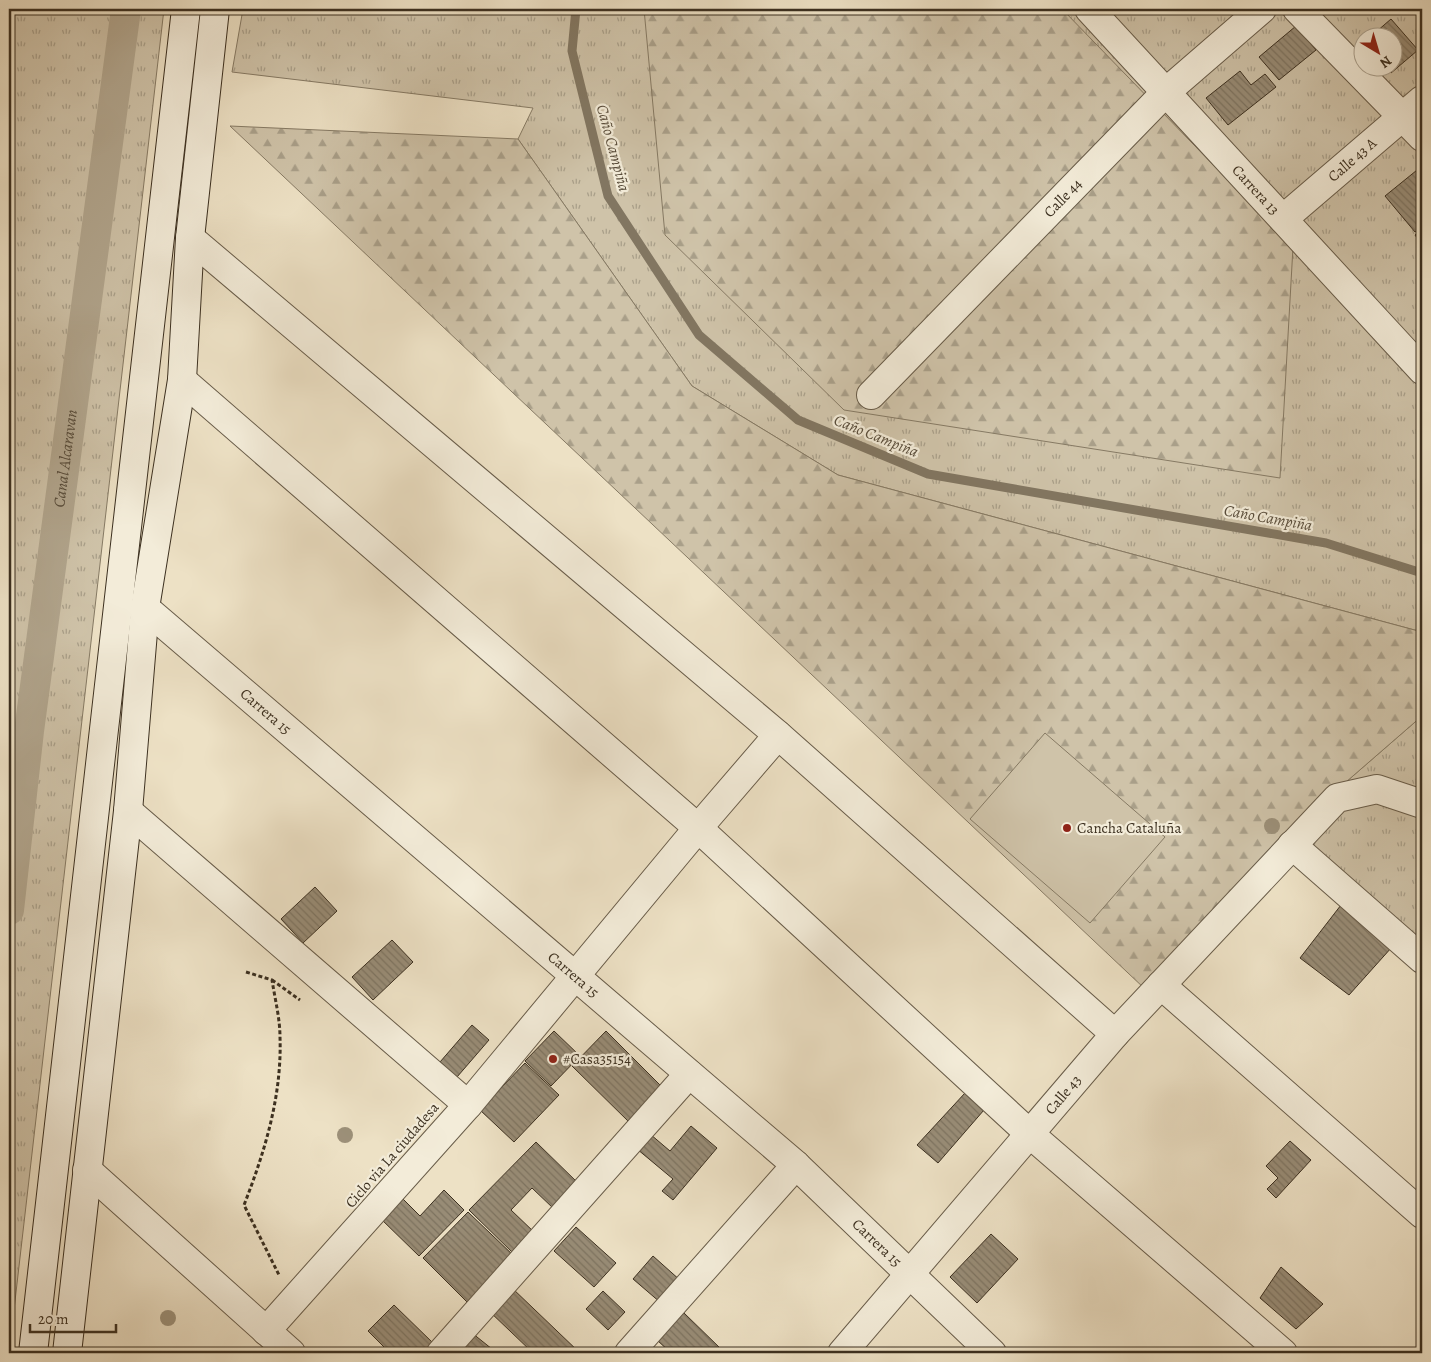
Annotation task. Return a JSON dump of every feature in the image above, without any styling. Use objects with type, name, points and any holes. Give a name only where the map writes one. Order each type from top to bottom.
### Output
[{"type":"street","points":[[33,1353],[186,9]]},
{"type":"street","points":[[67,1353],[128,811],[145,608],[182,380],[190,238],[215,9]]},
{"type":"street","name":"Calle 44","points":[[871,395],[1166,92],[1262,9]]},
{"type":"street","points":[[1297,9],[1413,109],[1422,137]]},
{"type":"street","name":"Carrera 13","points":[[1100,12],[1166,92],[1422,370]]},
{"type":"street","name":"Calle 43 A","points":[[1283,219],[1413,109]]},
{"type":"street","points":[[190,238],[778,735],[1115,1034]]},
{"type":"street","points":[[182,380],[698,828],[1031,1135],[1283,1353]]},
{"type":"street","name":"Carrera 15","points":[[145,608],[796,1165],[992,1353]]},
{"type":"street","points":[[266,1331],[468,1104],[778,735]]},
{"type":"street","name":"Calle 43","points":[[842,1353],[1031,1135],[1115,1034],[1336,798],[1377,789],[1422,804]]},
{"type":"street","points":[[128,811],[468,1104]]},
{"type":"street","points":[[1292,845],[1422,959]]},
{"type":"street","points":[[1161,985],[1422,1214]]},
{"type":"street","points":[[441,1353],[689,1074]]},
{"type":"street","points":[[629,1353],[796,1165]]},
{"type":"street","points":[[88,1170],[291,1353]]},
{"type":"path","points":[[246,972],[272,980],[305,1004]]},
{"type":"path","points":[[272,980],[280,1037],[276,1104],[261,1163],[244,1205],[281,1278]]},
{"type":"green space","points":[[9,9],[164,9],[9,1353]]},
{"type":"green space","points":[[243,9],[1422,9],[1422,632],[838,475],[692,386],[518,139],[533,108],[232,72]]},
{"type":"green space","points":[[644,9],[1062,9],[1293,247],[1280,478],[844,410],[665,235]]},
{"type":"green space","points":[[230,126],[518,139],[692,386],[838,475],[1422,632],[1422,716],[1308,815],[1145,989]]},
{"type":"green space","points":[[1422,716],[1422,951],[1289,834],[1308,815]]},
{"type":"green space","name":"Cancha Cataluña","points":[[1045,733],[1165,837],[1090,923],[970,819]]},
{"type":"building","points":[[1391,19],[1399,28],[1381,28]]},
{"type":"building","points":[[1296,26],[1316,50],[1279,80],[1259,57]]},
{"type":"building","points":[[1404,34],[1418,50],[1404,62]]},
{"type":"building","points":[[1240,71],[1251,85],[1265,74],[1276,87],[1228,125],[1206,98]]},
{"type":"building","points":[[1422,166],[1422,226],[1415,232],[1385,196]]},
{"type":"building","points":[[1422,229],[1422,245],[1415,235]]},
{"type":"building","points":[[315,887],[337,911],[303,943],[281,919]]},
{"type":"building","points":[[1341,905],[1392,947],[1349,995],[1300,958]]},
{"type":"building","points":[[392,940],[413,962],[373,1000],[352,977]]},
{"type":"building","points":[[472,1025],[489,1040],[457,1077],[440,1062]]},
{"type":"building","name":"#Casa35154","points":[[554,1031],[580,1056],[551,1086],[525,1061]]},
{"type":"building","points":[[606,1031],[664,1089],[630,1123],[572,1066]]},
{"type":"building","points":[[525,1063],[559,1095],[514,1142],[480,1110]]},
{"type":"building","points":[[965,1093],[984,1110],[938,1163],[917,1145]]},
{"type":"building","points":[[691,1126],[717,1148],[673,1200],[662,1191],[673,1179],[637,1149],[650,1134],[670,1151]]},
{"type":"building","points":[[1290,1141],[1311,1160],[1276,1198],[1267,1189],[1278,1178],[1266,1166]]},
{"type":"building","points":[[536,1142],[579,1184],[554,1209],[532,1188],[511,1210],[535,1233],[514,1254],[469,1210]]},
{"type":"building","points":[[444,1190],[464,1210],[419,1256],[379,1217],[399,1195],[420,1216]]},
{"type":"building","points":[[468,1212],[514,1256],[468,1303],[423,1258]]},
{"type":"building","points":[[576,1227],[616,1263],[594,1287],[554,1251]]},
{"type":"building","points":[[991,1234],[1018,1259],[977,1303],[950,1277]]},
{"type":"building","points":[[653,1256],[681,1281],[661,1303],[633,1279]]},
{"type":"building","points":[[1281,1267],[1323,1304],[1296,1329],[1260,1298]]},
{"type":"building","points":[[511,1287],[580,1353],[533,1353],[488,1310]]},
{"type":"building","points":[[603,1291],[625,1312],[608,1330],[586,1309]]},
{"type":"building","points":[[394,1305],[433,1343],[423,1353],[390,1353],[368,1331]]},
{"type":"building","points":[[683,1312],[721,1349],[717,1353],[671,1353],[657,1340]]},
{"type":"building","points":[[472,1333],[497,1353],[456,1353]]},
{"type":"waterway","name":"Canal Alcaravan","points":[[9,910],[29,731],[126,9]]},
{"type":"waterway","name":"Caño Campiña","points":[[576,9],[572,51],[608,196],[699,335],[798,420],[928,474],[1326,543],[1422,573]]},
{"type":"place","name":"Cancha Cataluña","points":[[1067,828]]},
{"type":"place","name":"#Casa35154","points":[[553,1059]]}]
